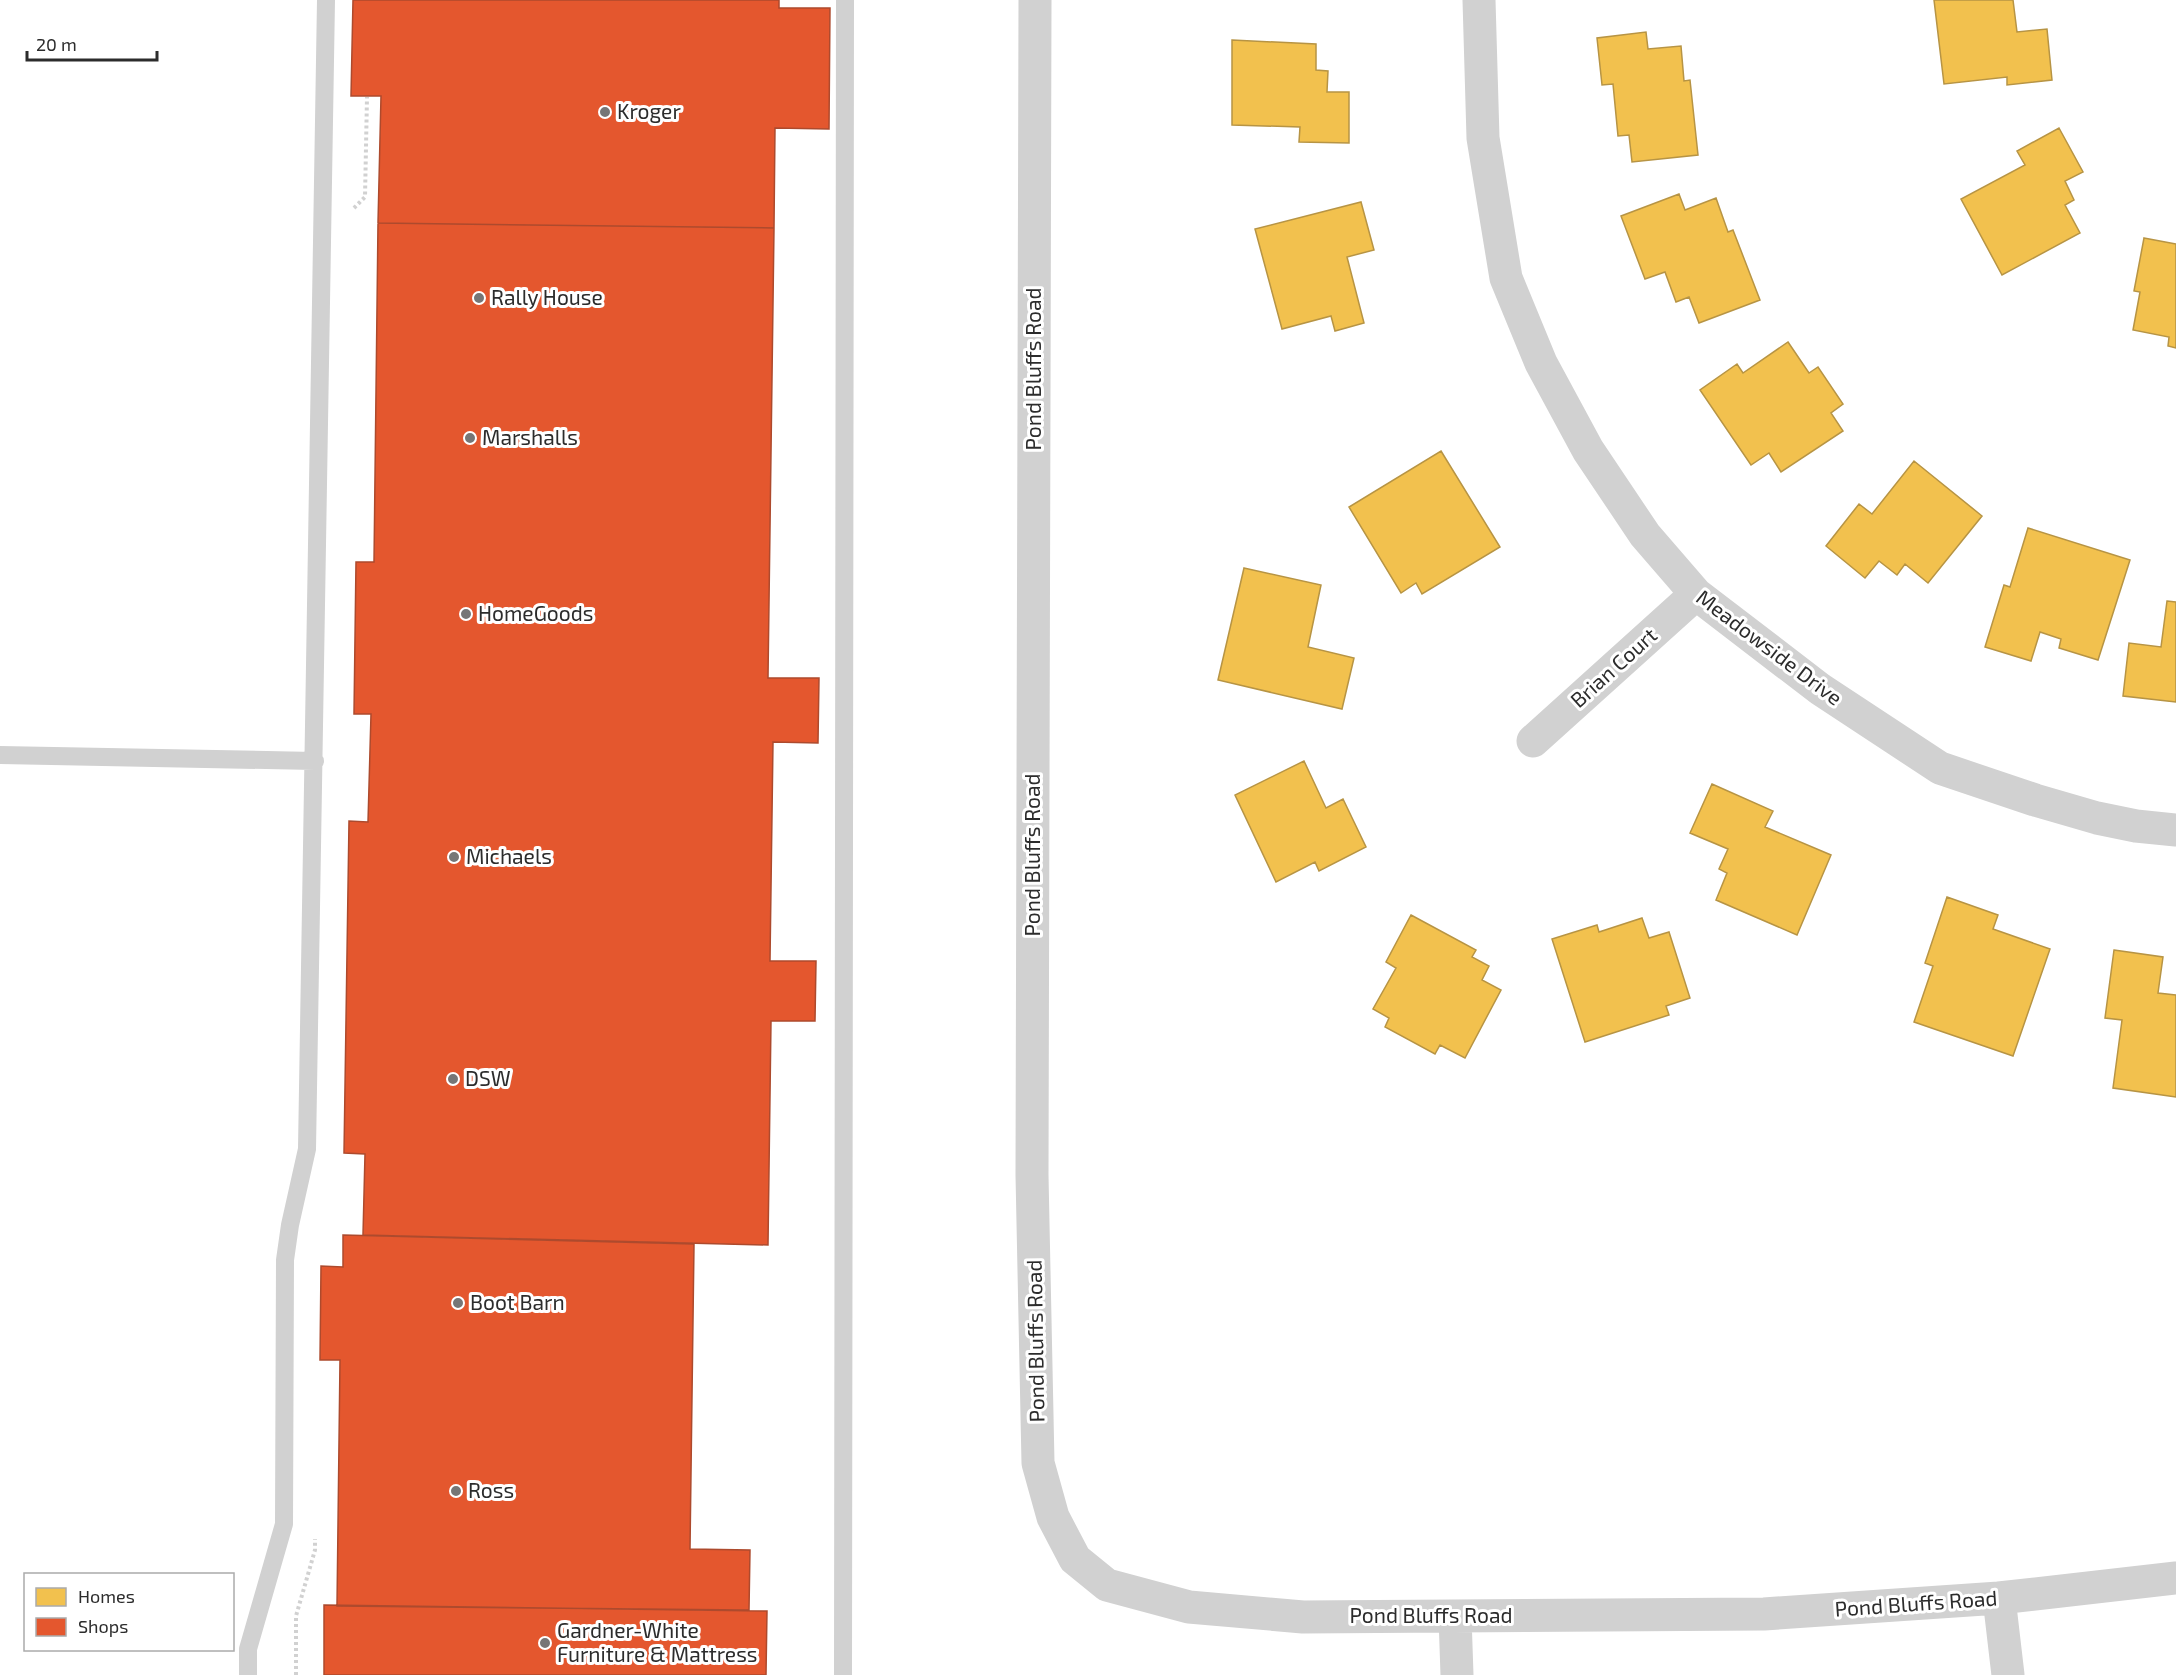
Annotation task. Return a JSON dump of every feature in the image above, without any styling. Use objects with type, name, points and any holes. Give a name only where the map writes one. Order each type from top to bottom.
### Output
[{"type":"street","name":"Pond Bluffs Road","points":[[1035,0],[1032,1175],[1038,1462],[1053,1517],[1075,1558],[1107,1585],[1189,1607],[1303,1617],[1764,1614],[1999,1598],[2176,1578]]},
{"type":"street","name":"Meadowside Drive","points":[[1479,0],[1483,138],[1506,278],[1541,363],[1588,450],[1644,535],[1696,594],[1820,690],[1940,768],[2097,818],[2136,826],[2176,830]]},
{"type":"street","name":"Brian Court","points":[[1533,741],[1696,594]]},
{"type":"street","points":[[1999,1598],[2008,1675]]},
{"type":"street","points":[[1455,1616],[1457,1675]]},
{"type":"lane","points":[[248,1675],[248,1649],[284,1524],[286,1498],[285,1260],[290,1225],[308,1149],[326,0]]},
{"type":"lane","points":[[843,1675],[845,0]]},
{"type":"lane","points":[[0,755],[315,761]]},
{"type":"building: Homes","points":[[1934,0],[2013,0],[2017,32],[2047,29],[2052,80],[2007,85],[2007,77],[1944,84]]},
{"type":"building: Homes","points":[[1646,32],[1648,49],[1681,46],[1684,81],[1690,80],[1698,155],[1632,162],[1629,135],[1618,136],[1613,84],[1602,85],[1597,38]]},
{"type":"building: Homes","points":[[1232,40],[1316,44],[1316,70],[1328,71],[1327,92],[1349,92],[1349,143],[1299,142],[1300,127],[1232,125]]},
{"type":"building: Homes","points":[[2059,128],[2083,172],[2065,181],[2074,200],[2065,205],[2080,233],[2002,275],[1961,199],[2025,165],[2017,151]]},
{"type":"building: Homes","points":[[1679,194],[1685,210],[1716,198],[1728,232],[1733,230],[1760,300],[1699,323],[1689,297],[1676,302],[1665,272],[1645,279],[1621,216]]},
{"type":"building: Homes","points":[[1361,202],[1374,250],[1347,257],[1364,323],[1335,331],[1331,316],[1282,329],[1255,229]]},
{"type":"building: Homes","points":[[2144,238],[2176,244],[2176,348],[2168,346],[2169,337],[2133,330],[2140,292],[2134,291]]},
{"type":"building: Homes","points":[[1788,342],[1809,373],[1818,367],[1843,404],[1831,413],[1843,431],[1781,472],[1769,453],[1751,465],[1700,390],[1737,364],[1743,373]]},
{"type":"building: Homes","points":[[1441,451],[1500,547],[1422,594],[1416,583],[1401,593],[1349,507]]},
{"type":"building: Homes","points":[[1914,461],[1982,516],[1928,583],[1905,564],[1897,575],[1879,561],[1865,578],[1826,546],[1859,504],[1872,514]]},
{"type":"building: Homes","points":[[2028,528],[2130,560],[2098,660],[2059,648],[2061,639],[2040,632],[2031,661],[1985,647],[2004,585],[2010,587]]},
{"type":"building: Homes","points":[[1244,568],[1321,585],[1308,647],[1354,658],[1342,709],[1218,680]]},
{"type":"building: Homes","points":[[2167,601],[2176,602],[2176,702],[2123,696],[2129,643],[2161,647]]},
{"type":"building: Homes","points":[[1304,761],[1326,808],[1343,799],[1366,847],[1319,871],[1315,862],[1276,882],[1235,795]]},
{"type":"building: Homes","points":[[1712,784],[1773,811],[1765,827],[1831,855],[1797,935],[1716,900],[1727,873],[1719,869],[1728,849],[1690,833]]},
{"type":"building: Homes","points":[[1947,897],[1998,915],[1993,929],[2050,949],[2013,1056],[1914,1022],[1933,966],[1925,963]]},
{"type":"building: Homes","points":[[1411,915],[1476,950],[1472,957],[1489,966],[1482,980],[1501,990],[1465,1058],[1440,1045],[1435,1054],[1385,1027],[1389,1018],[1373,1009],[1396,968],[1386,962]]},
{"type":"building: Homes","points":[[1642,918],[1649,938],[1669,932],[1690,998],[1666,1006],[1669,1015],[1585,1042],[1552,939],[1597,925],[1599,932]]},
{"type":"building: Homes","points":[[2114,950],[2163,957],[2158,993],[2176,995],[2176,1097],[2113,1088],[2122,1020],[2105,1018]]},
{"type":"building: Shops","name":"Kroger","points":[[353,0],[779,0],[779,8],[830,8],[829,129],[775,128],[774,228],[378,223],[381,96],[351,96]]},
{"type":"building: Shops","points":[[378,223],[774,228],[768,678],[819,678],[818,743],[773,742],[770,961],[816,961],[815,1021],[771,1021],[768,1245],[363,1235],[365,1154],[344,1153],[349,821],[368,822],[371,714],[354,714],[356,562],[374,562]]},
{"type":"building: Shops","points":[[343,1235],[694,1244],[690,1549],[750,1550],[749,1610],[337,1606],[340,1360],[320,1360],[321,1266],[343,1267]]},
{"type":"building: Shops","name":"Gardner-White Furniture & Mattress","points":[[324,1605],[767,1611],[766,1675],[324,1675]]},
{"type":"place","name":"Kroger","points":[[605,112]]},
{"type":"place","name":"Rally House","points":[[479,298]]},
{"type":"place","name":"Marshalls","points":[[470,438]]},
{"type":"place","name":"HomeGoods","points":[[466,614]]},
{"type":"place","name":"Michaels","points":[[454,857]]},
{"type":"place","name":"DSW","points":[[453,1079]]},
{"type":"place","name":"Boot Barn","points":[[458,1303]]},
{"type":"place","name":"Ross","points":[[456,1491]]},
{"type":"place","name":"Gardner-White Furniture & Mattress","points":[[545,1643]]}]
